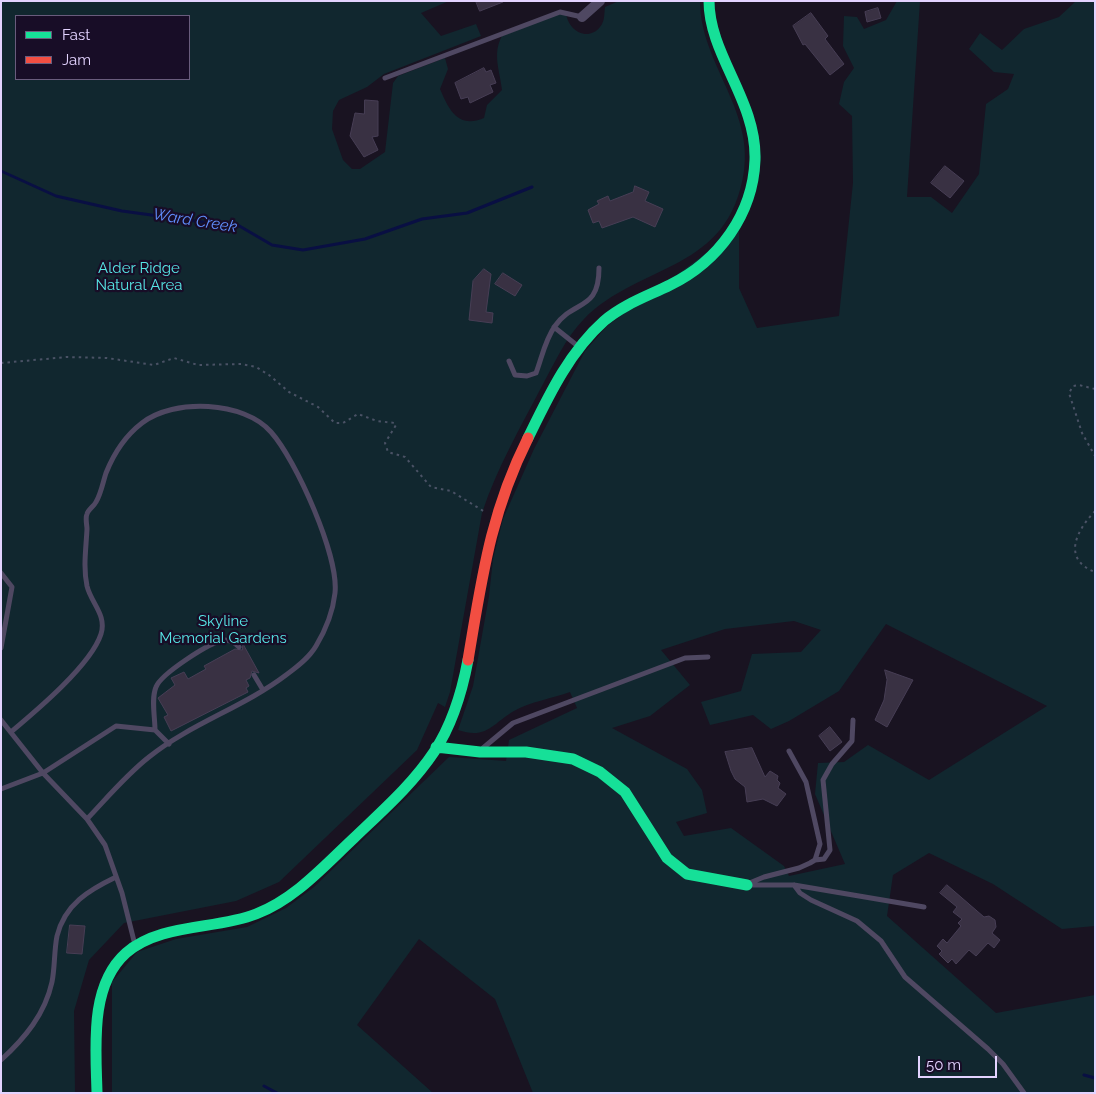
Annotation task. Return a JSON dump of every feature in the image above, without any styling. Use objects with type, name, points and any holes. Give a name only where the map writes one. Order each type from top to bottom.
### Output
[{"type":"main road","points":[[97,1093],[96,1028],[101,993],[115,965],[135,945],[157,935],[244,918],[287,898],[309,880],[397,796],[426,764],[455,709],[464,683],[470,656],[485,556],[496,517],[521,453],[554,389],[580,347],[593,332],[613,314],[695,270],[718,248],[737,224],[748,199],[755,173],[752,127],[748,112],[714,32],[708,10],[709,1]]},
{"type":"main road","points":[[436,747],[480,752],[526,752],[573,759],[600,772],[625,792],[667,858],[687,874],[747,885]]},
{"type":"street","points":[[582,17],[600,1]]},
{"type":"lane","points":[[386,78],[560,12],[582,17]]},
{"type":"lane","points":[[509,361],[515,375],[527,376],[536,373],[546,341],[554,327],[564,316],[592,297],[599,286],[599,268]]},
{"type":"lane","points":[[554,327],[580,347]]},
{"type":"lane","points":[[11,732],[55,694],[88,656],[100,636],[103,623],[100,612],[90,597],[86,584],[84,560],[87,513],[97,501],[108,469],[122,441],[144,421],[167,410],[193,406],[223,408],[249,416],[270,430],[285,451],[319,520],[333,558],[336,592],[328,622],[315,649],[300,664],[263,690],[149,756],[87,819]]},
{"type":"lane","points":[[1,573],[12,587],[1,648]]},
{"type":"lane","points":[[169,744],[156,730],[154,698],[155,688],[161,678],[181,663],[220,642],[230,641],[239,647]]},
{"type":"lane","points":[[480,752],[490,741],[513,723],[685,658],[708,657]]},
{"type":"lane","points":[[254,675],[263,690]]},
{"type":"lane","points":[[1,720],[43,773],[87,819],[105,845],[116,876],[135,945]]},
{"type":"lane","points":[[747,885],[764,877],[799,868],[814,860],[824,859],[830,850],[823,780],[832,764],[852,741],[852,720]]},
{"type":"lane","points":[[1,789],[43,773],[116,726],[156,730]]},
{"type":"lane","points":[[789,751],[806,782],[820,844],[814,860]]},
{"type":"lane","points":[[1,1060],[33,1026],[45,1004],[52,981],[57,937],[63,918],[76,901],[86,892],[116,876]]},
{"type":"lane","points":[[747,885],[794,886],[924,907]]},
{"type":"lane","points":[[794,886],[800,893],[812,900],[857,921],[881,941],[905,977],[988,1049],[1003,1064],[1024,1093]]},
{"type":"path","points":[[1,363],[67,357],[107,358],[154,365],[174,358],[198,365],[240,364],[256,367],[290,392],[318,407],[336,423],[343,423],[358,414],[377,421],[394,422],[396,425],[385,443],[388,452],[405,457],[431,487],[451,492],[496,517]]},
{"type":"path","points":[[1095,390],[1079,385],[1072,386],[1069,394],[1082,433],[1095,456]]},
{"type":"path","points":[[1095,511],[1077,535],[1075,547],[1076,558],[1087,569],[1095,572]]},
{"type":"green space","points":[[1,1],[449,1],[421,13],[441,36],[476,24],[481,36],[384,74],[367,87],[339,100],[333,111],[332,129],[343,160],[352,169],[360,169],[385,152],[393,83],[398,76],[445,58],[448,69],[440,89],[443,97],[451,110],[461,119],[475,121],[484,118],[487,105],[502,90],[497,56],[502,36],[566,11],[569,23],[573,28],[578,32],[589,34],[595,32],[602,25],[605,7],[619,1],[700,1],[702,23],[708,44],[734,106],[741,126],[745,148],[744,171],[735,204],[721,229],[702,248],[606,300],[584,319],[561,351],[509,448],[482,513],[450,692],[445,707],[438,703],[417,750],[279,882],[236,901],[124,923],[89,960],[74,1011],[75,1093],[1,1093]]},
{"type":"green space","points":[[897,1],[920,1],[907,197],[931,197],[952,213],[979,174],[986,104],[1008,89],[1014,74],[994,72],[969,49],[980,33],[1002,50],[1024,29],[1059,17],[1076,1],[1095,1],[1095,926],[1062,929],[993,884],[929,853],[893,875],[887,916],[996,1013],[1095,995],[1095,1093],[533,1093],[495,999],[419,939],[357,1025],[433,1093],[112,1093],[112,982],[137,952],[176,939],[247,927],[286,908],[314,887],[449,757],[506,761],[509,740],[577,708],[570,692],[520,708],[483,732],[468,733],[458,730],[473,686],[489,596],[493,559],[503,519],[534,449],[585,351],[607,326],[739,229],[739,288],[757,328],[839,316],[853,183],[852,116],[839,104],[844,82],[854,68],[843,46],[844,16],[857,17],[864,29],[886,20]],"holes":[[[794,621],[821,630],[801,652],[752,654],[741,691],[701,702],[710,725],[753,715],[771,729],[789,721],[839,691],[886,624],[1047,706],[929,780],[868,745],[844,762],[818,763],[815,794],[845,864],[789,876],[784,866],[731,828],[684,836],[676,822],[707,813],[702,790],[687,769],[612,728],[650,716],[690,685],[661,650],[725,629]]]},
{"type":"building","points":[[476,1],[503,1],[503,2],[480,11]]},
{"type":"building","points":[[878,8],[881,18],[867,22],[865,12]]},
{"type":"building","points":[[811,13],[828,36],[825,39],[844,64],[830,75],[805,44],[803,45],[793,26]]},
{"type":"building","points":[[484,68],[486,72],[491,70],[496,83],[490,85],[493,92],[470,103],[468,97],[461,99],[455,83]]},
{"type":"building","points":[[365,100],[378,101],[378,136],[372,137],[378,150],[364,157],[350,136],[355,113],[364,114]]},
{"type":"building","points":[[945,166],[964,181],[950,198],[931,183]]},
{"type":"building","points":[[635,186],[649,192],[645,201],[663,209],[655,227],[633,217],[602,228],[599,221],[593,223],[588,210],[599,204],[597,201],[608,196],[610,201],[633,192]]},
{"type":"building","points":[[484,269],[491,274],[486,312],[493,313],[492,323],[469,320],[473,281]]},
{"type":"building","points":[[503,273],[522,285],[515,296],[495,284]]},
{"type":"building","points":[[243,644],[259,673],[252,671],[250,678],[246,680],[249,686],[246,688],[248,692],[171,731],[164,717],[168,715],[158,698],[175,685],[171,678],[184,672],[188,679],[206,669],[204,666],[235,649],[242,650]]},
{"type":"building","points":[[885,670],[913,680],[887,727],[875,720],[884,700],[887,680]]},
{"type":"building","points":[[830,727],[842,742],[830,751],[819,736]]},
{"type":"building","points":[[752,748],[765,777],[770,771],[778,776],[777,780],[780,783],[778,788],[786,794],[777,806],[763,799],[747,802],[745,787],[735,779],[731,771],[725,752]]},
{"type":"building","points":[[947,885],[984,917],[989,916],[995,920],[996,927],[992,933],[1000,940],[994,948],[988,943],[976,956],[969,950],[956,964],[952,959],[948,963],[939,954],[942,951],[937,946],[943,939],[947,943],[961,926],[958,923],[962,919],[953,912],[957,907],[940,893]]},
{"type":"building","points":[[70,925],[85,926],[82,954],[67,953]]},
{"type":"waterway","name":"Ward Creek","points":[[1,171],[56,196],[122,211],[210,223],[236,224],[272,245],[303,250],[365,239],[422,219],[467,213],[532,187]]},
{"type":"waterway","points":[[1084,1075],[1095,1078]]},
{"type":"waterway","points":[[264,1086],[277,1093]]},
{"type":"traffic: fast","points":[[528,438],[560,376],[592,333],[604,321],[620,310],[688,275],[704,263],[730,234],[748,199],[753,180],[755,160],[754,138],[749,118],[716,40],[711,21],[709,1]]},
{"type":"traffic: fast","points":[[97,1093],[97,1018],[100,1000],[106,982],[114,967],[126,953],[140,943],[155,936],[223,923],[256,914],[284,900],[308,881],[396,797],[416,776],[434,752],[451,719],[463,684],[468,660]]},
{"type":"traffic: fast","points":[[436,747],[480,752],[526,752],[573,759],[600,772],[625,792],[667,858],[687,874],[747,885]]},
{"type":"traffic: jam","points":[[468,660],[483,574],[496,520],[515,466],[528,438]]},
{"type":"park label","name":"Alder Ridge Natural Area","points":[[139,276]]},
{"type":"park label","name":"Skyline Memorial Gardens","points":[[223,630]]}]
